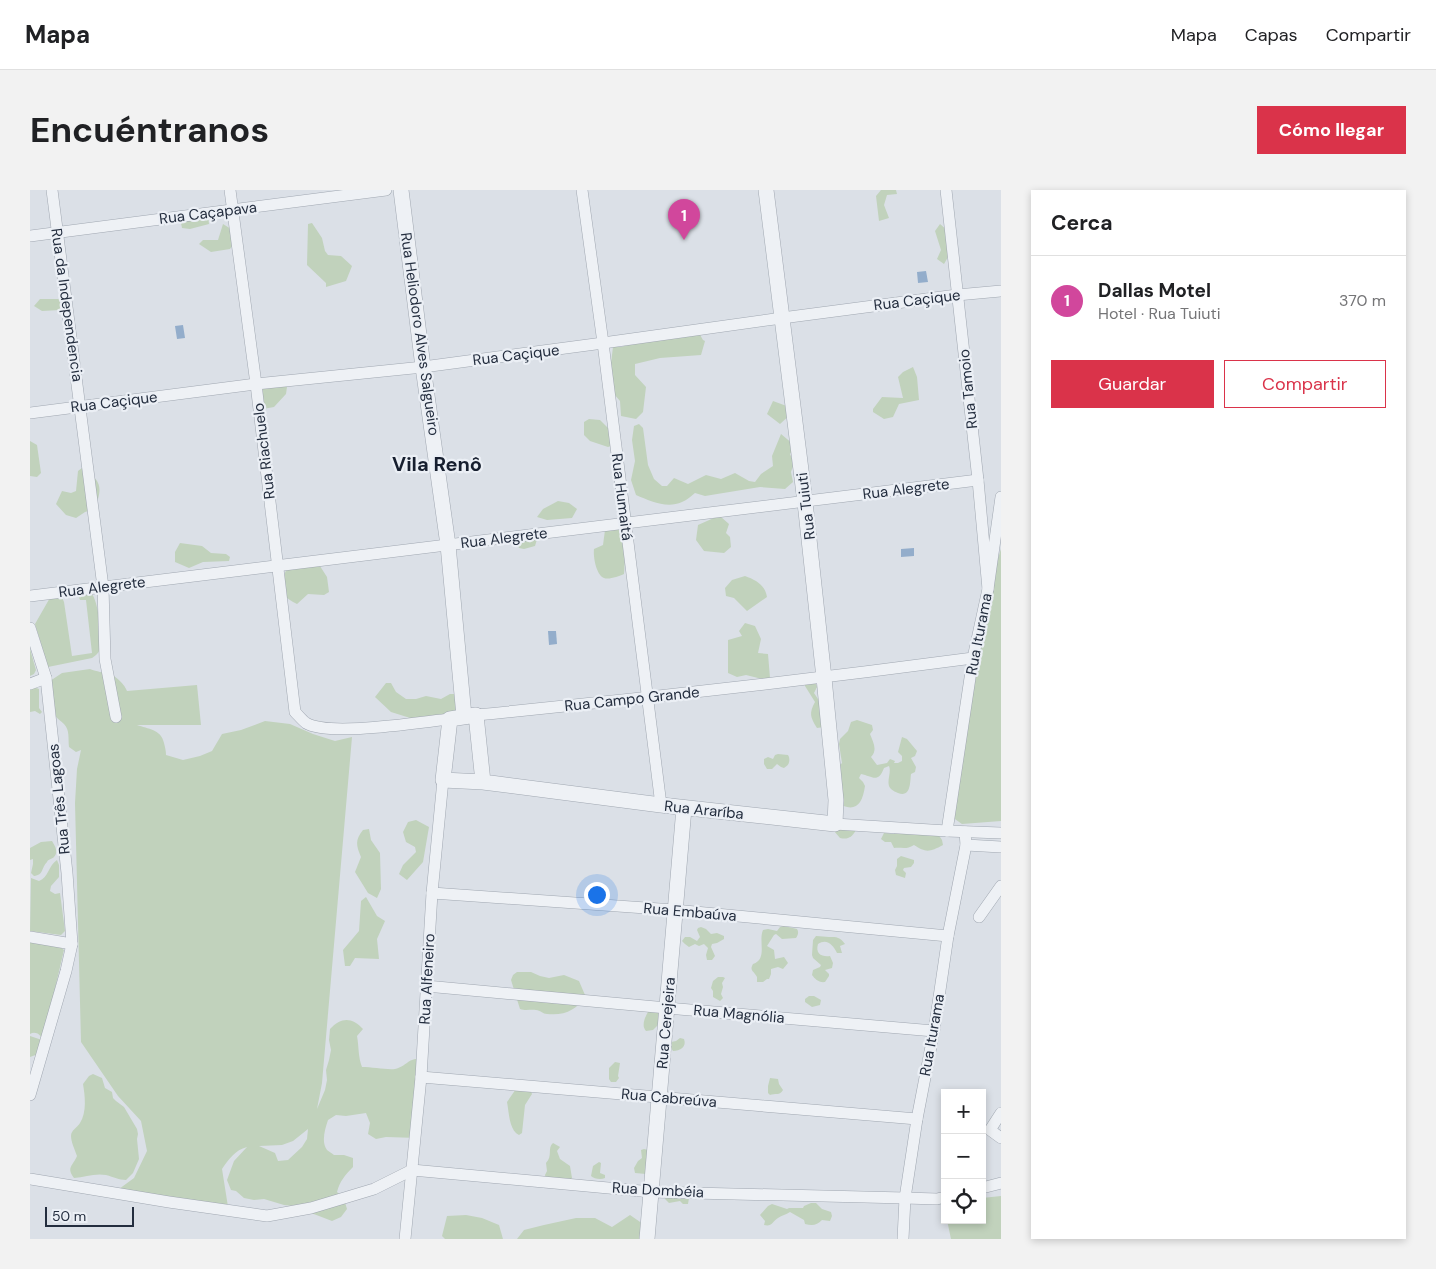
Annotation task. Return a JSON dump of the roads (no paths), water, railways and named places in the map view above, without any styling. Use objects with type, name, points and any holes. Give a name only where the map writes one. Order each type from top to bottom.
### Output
[{"type":"street","name":"Rua da Independencia","points":[[52,190],[103,587],[105,659],[116,717]]},
{"type":"street","name":"Rua Riachuelo","points":[[230,190],[256,384],[295,712]]},
{"type":"street","name":"Rua Caçapava","points":[[30,236],[386,190]]},
{"type":"street","name":"Rua Heliodoro Alves Salgueiro","points":[[401,190],[448,545],[463,717],[483,782]]},
{"type":"street","name":"Rua Humaitá","points":[[582,190],[661,805]]},
{"type":"street","name":"Rua Tuiuti","points":[[766,190],[805,502],[836,800],[835,824]]},
{"type":"street","name":"Rua Tamoio","points":[[946,190],[988,589]]},
{"type":"street","name":"Rua Caçique","points":[[30,413],[256,384],[423,367],[603,344],[782,318],[1001,291]]},
{"type":"street","name":"Rua Alegrete","points":[[30,596],[978,480]]},
{"type":"street","name":"Rua Iturama","points":[[947,831],[973,658],[988,589],[1001,497]]},
{"type":"street","name":"Rua Três Lagoas","points":[[30,628],[46,678],[67,873],[72,944],[30,1095]]},
{"type":"street","name":"Rua Campo Grande","points":[[295,712],[306,723],[326,729],[366,728],[824,678],[973,658]]},
{"type":"street","points":[[30,684],[46,678]]},
{"type":"street","name":"Rua Alfeneiro","points":[[404,1239],[421,1077],[432,892],[443,780],[463,717]]},
{"type":"street","name":"Rua Araríba","points":[[443,780],[483,782],[684,808],[835,824],[1001,833]]},
{"type":"street","name":"Rua Cerejeira","points":[[647,1239],[684,808]]},
{"type":"street","name":"Rua Iturama","points":[[902,1239],[905,1198],[934,1031],[948,936],[966,845],[965,832]]},
{"type":"street","points":[[966,845],[1001,847]]},
{"type":"street","points":[[979,916],[1001,886]]},
{"type":"street","name":"Rua Embaúva","points":[[432,892],[674,910],[948,936]]},
{"type":"street","points":[[30,937],[72,944]]},
{"type":"street","name":"Rua Magnólia","points":[[426,986],[934,1031]]},
{"type":"street","name":"Rua Cabreúva","points":[[421,1077],[918,1119]]},
{"type":"street","points":[[1001,1113],[990,1130],[1001,1138]]},
{"type":"street","points":[[30,1179],[267,1216],[311,1208],[365,1191],[412,1170]]},
{"type":"street","name":"Rua Dombéia","points":[[412,1170],[652,1192],[941,1198]]},
{"type":"street","points":[[986,1187],[1001,1183]]},
{"type":"water","points":[[926,271],[928,282],[918,283],[917,272]]},
{"type":"water","points":[[183,325],[185,338],[177,339],[175,326]]},
{"type":"water","points":[[914,548],[914,556],[901,557],[901,549]]},
{"type":"water","points":[[548,631],[556,631],[557,644],[549,645]]},
{"type":"place","name":"Dallas Motel","points":[[684,240]]},
{"type":"district","name":"Vila Renô","points":[[437,464]]}]
